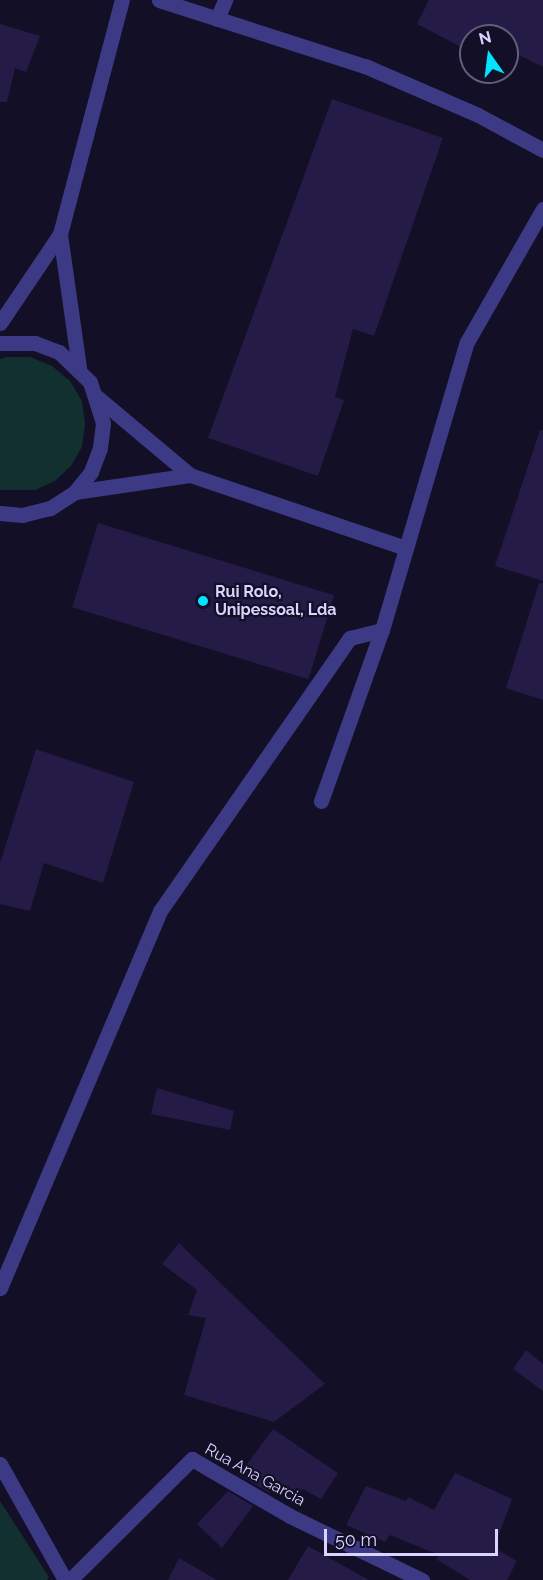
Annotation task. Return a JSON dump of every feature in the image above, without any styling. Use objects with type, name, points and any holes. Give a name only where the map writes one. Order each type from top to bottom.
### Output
[{"type":"street","points":[[0,323],[60,234],[122,0]]},
{"type":"street","points":[[159,0],[365,66],[478,115],[543,150]]},
{"type":"street","points":[[217,19],[225,0]]},
{"type":"street","points":[[321,801],[382,630],[467,342],[543,209]]},
{"type":"street","points":[[60,234],[79,368]]},
{"type":"street","points":[[0,343],[35,343],[59,352],[79,368],[97,397],[190,475],[406,548]]},
{"type":"street","points":[[0,513],[22,515],[50,508],[75,492],[91,472],[100,448],[103,423],[97,397]]},
{"type":"street","points":[[75,492],[190,475]]},
{"type":"street","points":[[0,1288],[160,911],[350,638],[382,630]]},
{"type":"street","name":"Rua Ana Garcia","points":[[70,1580],[192,1459],[290,1516],[422,1580]]},
{"type":"street","points":[[0,1464],[65,1580]]},
{"type":"green space","points":[[30,357],[52,366],[70,381],[82,401],[85,424],[82,447],[71,466],[55,481],[35,490],[0,490],[0,359]]},
{"type":"green space","points":[[0,1501],[49,1577],[47,1580],[0,1580]]},
{"type":"building","points":[[429,0],[543,0],[543,67],[519,55],[519,24],[459,24],[459,46],[417,24]]},
{"type":"building","points":[[0,24],[40,36],[26,72],[15,68],[7,102],[0,102]]},
{"type":"building","points":[[332,99],[443,138],[374,336],[353,329],[335,397],[344,400],[318,476],[208,438]]},
{"type":"building","points":[[540,430],[543,430],[543,581],[495,566]]},
{"type":"building","name":"Rui Rolo, Unipessoal, Lda","points":[[98,523],[334,595],[308,679],[72,607]]},
{"type":"building","points":[[539,583],[543,583],[543,700],[506,688]]},
{"type":"building","points":[[36,749],[134,782],[103,883],[44,863],[30,911],[0,904],[0,863]]},
{"type":"building","points":[[157,1088],[234,1111],[230,1130],[151,1114]]},
{"type":"building","points":[[179,1243],[325,1384],[274,1422],[184,1395],[206,1318],[188,1315],[197,1290],[162,1264]]},
{"type":"building","points":[[526,1350],[543,1364],[543,1391],[513,1369]]},
{"type":"building","points":[[273,1429],[338,1473],[321,1499],[303,1489],[297,1498],[276,1485],[270,1493],[239,1475]]},
{"type":"building","points":[[455,1473],[512,1499],[494,1548],[517,1561],[507,1580],[470,1580],[436,1559],[439,1555],[390,1535],[385,1542],[346,1525],[366,1486],[406,1501],[408,1497],[434,1510]]},
{"type":"building","points":[[228,1491],[253,1506],[222,1548],[197,1524]]},
{"type":"building","points":[[308,1546],[369,1580],[288,1580]]},
{"type":"building","points":[[179,1558],[217,1580],[168,1580]]},
{"type":"place","name":"Rui Rolo, Unipessoal, Lda","points":[[203,601]]}]
